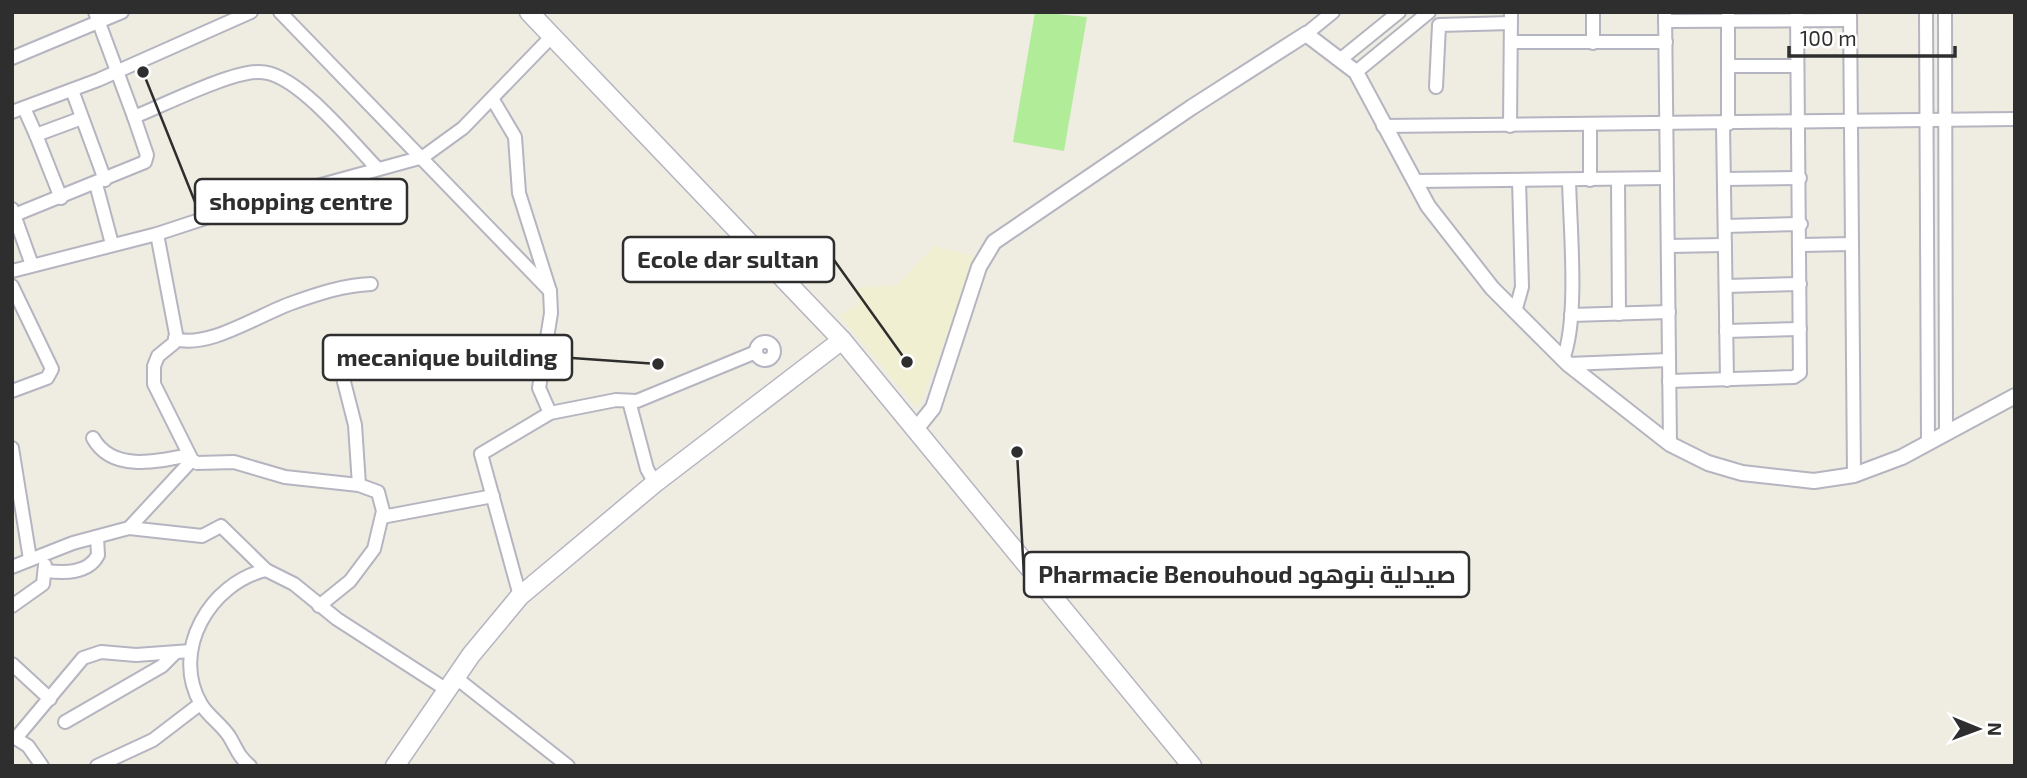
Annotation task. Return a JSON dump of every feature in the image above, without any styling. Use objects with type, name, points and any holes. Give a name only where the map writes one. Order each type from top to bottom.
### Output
[{"type":"main road","points":[[529,12],[842,340],[1192,766]]},
{"type":"main road","points":[[396,766],[451,684],[520,596],[655,483],[842,340]]},
{"type":"street","points":[[12,58],[97,17],[122,12]]},
{"type":"street","points":[[61,198],[36,135],[18,110],[117,71],[251,12]]},
{"type":"street","points":[[280,12],[550,291]]},
{"type":"street","points":[[916,429],[933,408],[979,267],[994,242],[1192,107],[1306,34],[1333,12]]},
{"type":"street","points":[[1341,59],[1399,12]]},
{"type":"street","points":[[1356,72],[1429,12]]},
{"type":"street","points":[[1593,12],[1593,43]]},
{"type":"street","points":[[1926,12],[1928,442]]},
{"type":"street","points":[[1945,12],[1946,432]]},
{"type":"street","points":[[1727,380],[1724,179],[1728,16]]},
{"type":"street","points":[[1670,381],[1798,376],[1801,224],[1797,16]]},
{"type":"street","points":[[1670,444],[1665,17],[1850,16],[1854,475]]},
{"type":"street","points":[[32,265],[13,213],[61,198],[140,165],[146,160],[134,117],[97,17]]},
{"type":"street","points":[[1436,87],[1439,25],[1511,18],[1510,126]]},
{"type":"street","points":[[1306,34],[1356,72],[1414,181],[1462,252],[1515,312],[1565,362],[1670,444],[1708,463],[1742,473],[1814,481],[1854,475],[1902,457],[2015,396]]},
{"type":"street","points":[[12,271],[157,234],[423,157],[456,134],[493,100],[553,35]]},
{"type":"street","points":[[1511,43],[1666,42]]},
{"type":"street","points":[[1728,66],[1797,66]]},
{"type":"street","points":[[134,117],[226,81],[261,71],[279,78],[307,97],[378,169]]},
{"type":"street","points":[[72,89],[101,182],[112,244]]},
{"type":"street","points":[[493,100],[515,137],[519,192],[550,291],[551,313],[539,388],[550,413]]},
{"type":"street","points":[[36,135],[82,118]]},
{"type":"street","points":[[1383,126],[1667,125],[2015,119]]},
{"type":"street","points":[[1590,125],[1590,180]]},
{"type":"street","points":[[1724,179],[1800,177]]},
{"type":"street","points":[[1414,181],[1667,178]]},
{"type":"street","points":[[1515,312],[1522,287],[1519,180]]},
{"type":"street","points":[[1565,362],[1571,315],[1570,180]]},
{"type":"street","points":[[1618,180],[1619,314]]},
{"type":"street","points":[[1725,226],[1801,224]]},
{"type":"street","points":[[157,234],[175,339]]},
{"type":"street","points":[[1801,244],[1852,244]]},
{"type":"street","points":[[1668,246],[1725,245]]},
{"type":"street","points":[[175,339],[190,342],[206,339],[293,302],[355,285],[370,284]]},
{"type":"street","points":[[1726,286],[1800,284]]},
{"type":"street","points":[[12,286],[52,369],[47,378],[12,391]]},
{"type":"street","points":[[1571,315],[1669,312]]},
{"type":"street","points":[[1726,331],[1800,329]]},
{"type":"street","points":[[175,339],[158,356],[154,366],[154,384],[191,458],[197,463],[234,462],[285,477],[359,485],[378,492],[383,499],[382,517],[374,550],[362,568],[319,606]]},
{"type":"street","points":[[520,596],[481,454],[550,413],[637,401],[756,352]]},
{"type":"street","points":[[1565,362],[1669,360]]},
{"type":"street","points":[[342,374],[355,425],[359,485]]},
{"type":"street","points":[[629,401],[647,469],[655,483]]},
{"type":"street","points":[[93,438],[105,454],[118,460],[191,458]]},
{"type":"street","points":[[12,448],[18,512],[35,557],[46,571],[66,573],[93,562],[98,555],[97,537]]},
{"type":"street","points":[[129,527],[191,458]]},
{"type":"street","points":[[382,517],[493,496]]},
{"type":"street","points":[[12,567],[129,527],[202,536],[221,526],[266,570],[294,584],[319,606],[451,684],[568,766]]},
{"type":"street","points":[[250,766],[239,757],[229,736],[200,704],[190,666],[191,651],[194,636],[213,602],[248,577],[266,570]]},
{"type":"street","points":[[12,606],[43,584],[46,571]]},
{"type":"street","points":[[42,766],[28,746],[14,737],[50,699],[83,658],[91,654],[191,651]]},
{"type":"street","points":[[65,722],[162,666],[175,653]]},
{"type":"street","points":[[12,664],[50,699]]},
{"type":"street","points":[[97,766],[153,740],[200,704]]},
{"type":"shaded area","points":[[934,246],[977,257],[918,409],[839,315],[859,304],[853,288],[897,285]]},
{"type":"green space","points":[[1035,12],[1087,17],[1064,151],[1013,142]]},
{"type":"place","name":"shopping centre","points":[[143,72]]},
{"type":"place","name":"Ecole dar sultan","points":[[907,362]]},
{"type":"place","name":"mecanique building","points":[[658,364]]},
{"type":"place","name":"Pharmacie Benouhoud صيدلية بنوهود","points":[[1017,452]]}]
